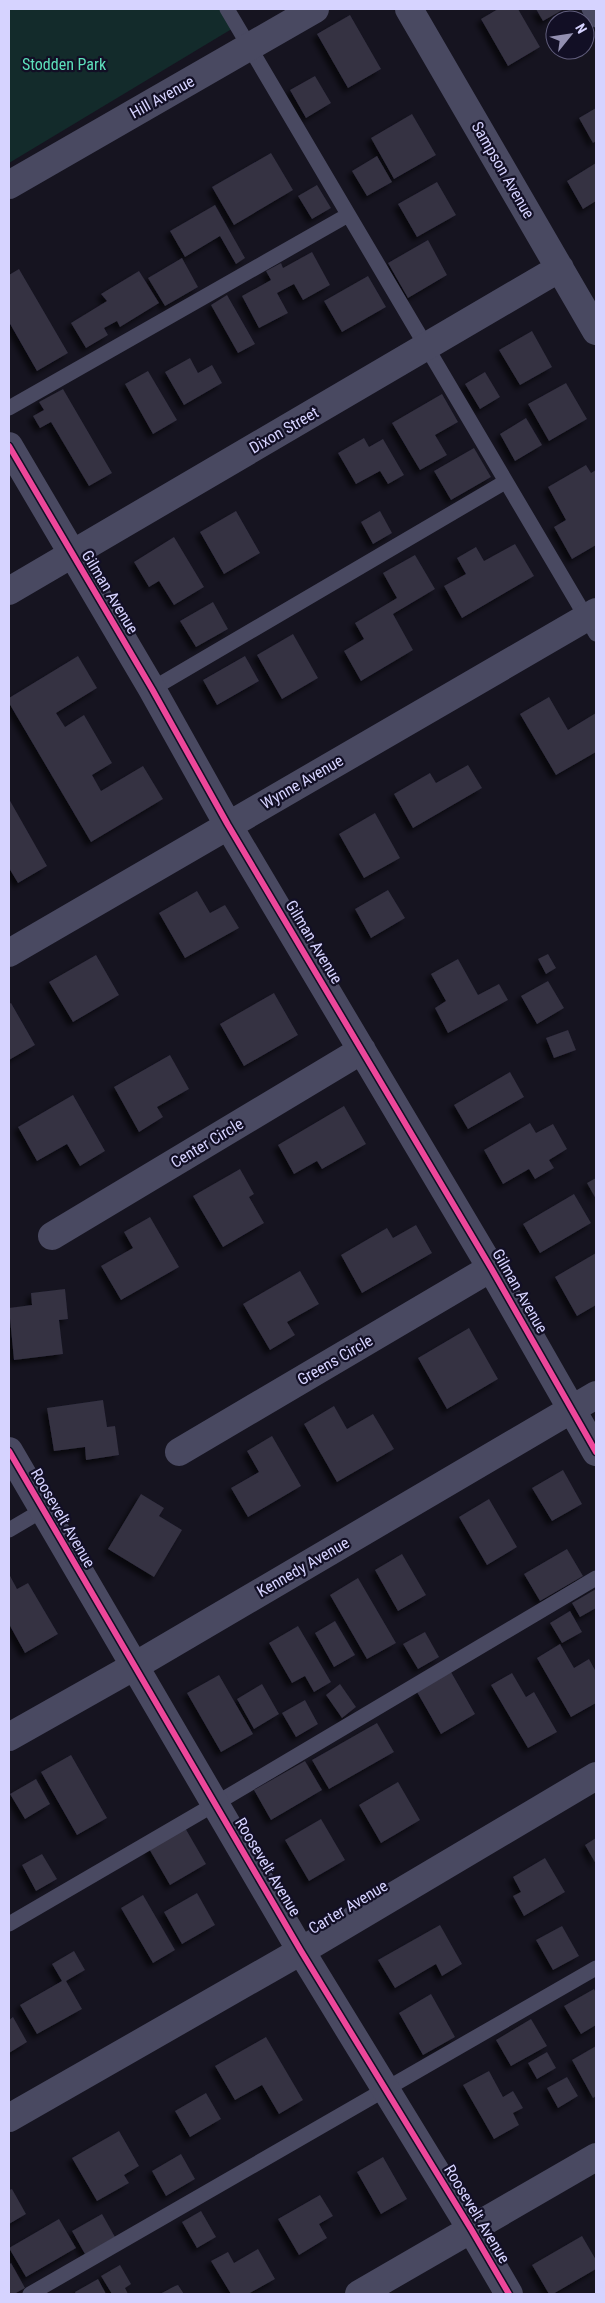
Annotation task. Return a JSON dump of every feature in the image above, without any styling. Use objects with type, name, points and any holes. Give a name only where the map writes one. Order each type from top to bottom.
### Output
[{"type":"street","name":"Hill Avenue","points":[[9,185],[315,9]]},
{"type":"street","name":"Sampson Avenue","points":[[409,9],[596,331]]},
{"type":"street","name":"Dixon Street","points":[[9,592],[560,268]]},
{"type":"street","name":"Gilman Avenue","points":[[9,446],[152,689],[228,825],[491,1268],[596,1452]]},
{"type":"street","name":"Wynne Avenue","points":[[9,953],[228,825],[593,621]]},
{"type":"street","name":"Center Circle","points":[[52,1236],[362,1050]]},
{"type":"street","name":"Greens Circle","points":[[180,1452],[491,1268]]},
{"type":"street","name":"Kennedy Avenue","points":[[9,1737],[133,1667],[596,1395]]},
{"type":"street","name":"Roosevelt Avenue","points":[[9,1451],[133,1667],[301,1951],[471,2228],[509,2294]]},
{"type":"street","name":"Carter Avenue","points":[[9,2118],[301,1951],[596,1776]]},
{"type":"street","points":[[360,2294],[596,2157]]},
{"type":"lane","points":[[227,9],[505,482],[593,621]]},
{"type":"lane","points":[[589,9],[596,20]]},
{"type":"lane","points":[[9,408],[348,216]]},
{"type":"lane","points":[[152,689],[505,482]]},
{"type":"lane","points":[[9,1530],[43,1510]]},
{"type":"lane","points":[[9,1924],[596,1578]]},
{"type":"lane","points":[[30,2294],[386,2091],[596,1968]]},
{"type":"green space","name":"Stodden Park","points":[[9,9],[224,9],[235,27],[9,163]]},
{"type":"building","points":[[498,9],[518,9],[540,47],[508,66],[481,19]]},
{"type":"building","points":[[536,9],[564,9],[545,10],[545,20],[543,21]]},
{"type":"building","points":[[350,15],[381,69],[348,88],[317,34]]},
{"type":"building","points":[[315,76],[331,103],[306,118],[290,90]]},
{"type":"building","points":[[596,108],[596,141],[593,143],[579,118]]},
{"type":"building","points":[[412,114],[436,155],[394,179],[371,138]]},
{"type":"building","points":[[271,153],[293,190],[234,225],[212,187]]},
{"type":"building","points":[[377,156],[392,182],[367,196],[352,171]]},
{"type":"building","points":[[596,163],[596,201],[583,209],[567,181]]},
{"type":"building","points":[[437,182],[456,215],[417,237],[398,204]]},
{"type":"building","points":[[317,185],[331,208],[312,219],[298,196]]},
{"type":"building","points":[[215,205],[245,258],[236,264],[220,236],[185,257],[170,231]]},
{"type":"building","points":[[428,240],[447,275],[408,298],[388,263]]},
{"type":"building","points":[[312,252],[330,285],[303,300],[294,284],[277,293],[288,313],[259,328],[242,296],[271,280],[266,271],[281,263],[283,268]]},
{"type":"building","points":[[182,258],[198,287],[165,306],[148,278]]},
{"type":"building","points":[[19,269],[68,353],[37,371],[9,322],[9,275]]},
{"type":"building","points":[[139,271],[159,303],[120,327],[117,321],[104,328],[108,335],[86,348],[71,323],[107,301],[101,294]]},
{"type":"building","points":[[368,276],[386,307],[342,332],[324,301]]},
{"type":"building","points":[[227,295],[255,344],[238,353],[211,305]]},
{"type":"building","points":[[532,331],[552,367],[520,385],[499,350]]},
{"type":"building","points":[[190,358],[198,373],[212,365],[222,383],[184,405],[165,372]]},
{"type":"building","points":[[148,371],[177,420],[153,434],[125,384]]},
{"type":"building","points":[[485,372],[500,397],[480,409],[465,384]]},
{"type":"building","points":[[566,383],[587,419],[549,441],[528,404]]},
{"type":"building","points":[[63,389],[112,473],[89,486],[51,422],[40,428],[33,416],[44,410],[39,402]]},
{"type":"building","points":[[442,394],[458,422],[435,435],[447,455],[420,470],[392,423]]},
{"type":"building","points":[[526,418],[542,445],[515,461],[500,434]]},
{"type":"building","points":[[364,438],[369,447],[383,439],[404,475],[388,484],[380,471],[356,484],[338,453]]},
{"type":"building","points":[[474,448],[491,477],[451,500],[434,471]]},
{"type":"building","points":[[586,465],[591,473],[596,470],[596,545],[572,559],[554,527],[566,520],[548,487]]},
{"type":"building","points":[[236,511],[260,553],[224,574],[200,532]]},
{"type":"building","points":[[380,511],[392,533],[373,544],[361,522]]},
{"type":"building","points":[[174,537],[204,587],[174,605],[159,581],[149,587],[134,562]]},
{"type":"building","points":[[515,544],[534,576],[462,618],[444,586],[466,574],[457,558],[476,547],[484,561]]},
{"type":"building","points":[[415,555],[435,589],[393,614],[413,650],[361,681],[344,651],[364,639],[355,623],[397,598],[383,573]]},
{"type":"building","points":[[213,602],[228,629],[196,647],[180,621]]},
{"type":"building","points":[[293,634],[318,678],[282,699],[257,655]]},
{"type":"building","points":[[78,656],[97,688],[56,713],[65,727],[84,715],[112,763],[92,775],[101,791],[143,766],[163,799],[91,842],[9,703],[9,698]]},
{"type":"building","points":[[245,656],[259,681],[217,705],[203,680]]},
{"type":"building","points":[[549,697],[568,730],[596,713],[596,752],[556,775],[520,714]]},
{"type":"building","points":[[468,765],[482,788],[413,828],[394,794],[430,773],[436,783]]},
{"type":"building","points":[[9,799],[47,866],[18,883],[9,868]]},
{"type":"building","points":[[375,813],[400,858],[364,878],[339,834]]},
{"type":"building","points":[[388,890],[405,918],[371,938],[355,909]]},
{"type":"building","points":[[197,891],[210,913],[225,905],[239,928],[185,958],[159,913]]},
{"type":"building","points":[[548,954],[556,968],[546,974],[538,959]]},
{"type":"building","points":[[96,955],[119,995],[73,1022],[49,982]]},
{"type":"building","points":[[458,959],[478,995],[499,984],[508,1000],[448,1033],[435,1008],[446,1001],[431,974]]},
{"type":"building","points":[[548,981],[564,1008],[537,1024],[521,996]]},
{"type":"building","points":[[274,993],[298,1035],[244,1066],[220,1024]]},
{"type":"building","points":[[11,1003],[35,1045],[9,1060],[9,1004]]},
{"type":"building","points":[[568,1030],[576,1050],[554,1058],[546,1038]]},
{"type":"building","points":[[170,1055],[189,1089],[157,1107],[163,1117],[139,1132],[114,1087]]},
{"type":"building","points":[[510,1072],[524,1097],[468,1129],[454,1105]]},
{"type":"building","points":[[73,1095],[105,1151],[80,1166],[67,1144],[37,1161],[18,1127]]},
{"type":"building","points":[[344,1106],[366,1144],[322,1169],[317,1161],[294,1174],[278,1145]]},
{"type":"building","points":[[530,1123],[536,1133],[553,1124],[567,1149],[549,1160],[554,1168],[535,1179],[529,1169],[503,1184],[484,1150]]},
{"type":"building","points":[[240,1169],[254,1194],[249,1197],[264,1223],[223,1247],[193,1196]]},
{"type":"building","points":[[596,1178],[596,1199],[587,1183]]},
{"type":"building","points":[[574,1194],[591,1223],[540,1253],[523,1224]]},
{"type":"building","points":[[150,1217],[179,1267],[121,1300],[101,1266],[133,1248],[124,1232]]},
{"type":"building","points":[[416,1225],[432,1253],[362,1293],[341,1255],[387,1228],[393,1238]]},
{"type":"building","points":[[596,1253],[596,1305],[577,1316],[555,1277]]},
{"type":"building","points":[[300,1271],[319,1304],[287,1322],[295,1335],[270,1350],[243,1304]]},
{"type":"building","points":[[65,1289],[68,1319],[59,1320],[63,1354],[14,1360],[9,1308],[32,1305],[31,1293]]},
{"type":"building","points":[[469,1328],[498,1379],[447,1409],[418,1358]]},
{"type":"building","points":[[103,1400],[107,1427],[115,1426],[119,1455],[86,1460],[85,1447],[54,1451],[47,1408]]},
{"type":"building","points":[[334,1406],[347,1429],[373,1414],[394,1449],[337,1482],[304,1424]]},
{"type":"building","points":[[272,1436],[301,1486],[248,1517],[231,1488],[259,1472],[247,1451]]},
{"type":"building","points":[[563,1470],[582,1504],[552,1521],[532,1488]]},
{"type":"building","points":[[141,1494],[164,1508],[159,1516],[182,1530],[154,1577],[108,1549]]},
{"type":"building","points":[[489,1499],[517,1547],[487,1565],[459,1517]]},
{"type":"building","points":[[567,1549],[583,1576],[540,1601],[524,1574]]},
{"type":"building","points":[[402,1554],[426,1595],[398,1611],[375,1570]]},
{"type":"building","points":[[9,1574],[17,1589],[28,1583],[58,1634],[25,1653],[9,1624]]},
{"type":"building","points":[[358,1578],[396,1643],[367,1659],[330,1595]]},
{"type":"building","points":[[596,1589],[596,1608],[580,1617],[572,1603]]},
{"type":"building","points":[[570,1611],[582,1632],[562,1643],[550,1623]]},
{"type":"building","points":[[335,1621],[355,1655],[334,1667],[315,1633]]},
{"type":"building","points":[[298,1626],[331,1682],[314,1692],[305,1676],[292,1683],[269,1643]]},
{"type":"building","points":[[425,1632],[439,1657],[418,1669],[403,1644]]},
{"type":"building","points":[[560,1644],[574,1668],[589,1659],[596,1672],[596,1703],[571,1717],[537,1658]]},
{"type":"building","points":[[451,1672],[475,1714],[441,1734],[417,1692]]},
{"type":"building","points":[[512,1673],[526,1697],[534,1692],[557,1732],[528,1748],[491,1685]]},
{"type":"building","points":[[219,1675],[253,1734],[221,1752],[187,1693]]},
{"type":"building","points":[[262,1684],[279,1714],[254,1729],[237,1699]]},
{"type":"building","points":[[340,1684],[356,1707],[342,1718],[326,1695]]},
{"type":"building","points":[[305,1700],[318,1724],[296,1737],[282,1713]]},
{"type":"building","points":[[377,1723],[394,1752],[329,1789],[312,1760]]},
{"type":"building","points":[[71,1755],[107,1818],[77,1835],[41,1772]]},
{"type":"building","points":[[305,1761],[322,1790],[271,1820],[254,1790]]},
{"type":"building","points":[[36,1779],[50,1804],[25,1819],[10,1794]]},
{"type":"building","points":[[398,1782],[420,1820],[381,1843],[359,1805]]},
{"type":"building","points":[[321,1819],[345,1860],[309,1881],[285,1840]]},
{"type":"building","points":[[184,1826],[206,1864],[170,1885],[148,1847]]},
{"type":"building","points":[[596,1838],[596,1864],[585,1845]]},
{"type":"building","points":[[42,1854],[57,1879],[36,1891],[22,1865]]},
{"type":"building","points":[[545,1858],[565,1892],[524,1916],[513,1896],[521,1892],[513,1877]]},
{"type":"building","points":[[197,1893],[215,1925],[182,1944],[164,1912]]},
{"type":"building","points":[[143,1895],[175,1950],[153,1963],[121,1908]]},
{"type":"building","points":[[440,1925],[462,1964],[442,1976],[436,1964],[395,1988],[378,1960]]},
{"type":"building","points":[[562,1926],[579,1956],[553,1970],[536,1940]]},
{"type":"building","points":[[74,1951],[85,1970],[66,1981],[82,2009],[37,2034],[20,2005],[62,1981],[52,1964]]},
{"type":"building","points":[[594,1989],[596,1993],[596,2025],[581,2034],[564,2006]]},
{"type":"building","points":[[431,1994],[455,2037],[423,2055],[399,2013]]},
{"type":"building","points":[[13,2017],[27,2042],[9,2053],[9,2020]]},
{"type":"building","points":[[531,2019],[547,2046],[511,2066],[496,2040]]},
{"type":"building","points":[[266,2037],[303,2100],[279,2114],[262,2085],[235,2100],[215,2066]]},
{"type":"building","points":[[596,2046],[596,2096],[593,2098],[572,2060]]},
{"type":"building","points":[[547,2052],[556,2068],[537,2079],[528,2063]]},
{"type":"building","points":[[489,2071],[503,2097],[513,2091],[523,2108],[513,2113],[519,2125],[494,2139],[463,2085]]},
{"type":"building","points":[[567,2077],[578,2096],[558,2108],[547,2088]]},
{"type":"building","points":[[206,2093],[221,2119],[190,2137],[175,2111]]},
{"type":"building","points":[[119,2131],[139,2166],[124,2175],[129,2183],[97,2201],[72,2158]]},
{"type":"building","points":[[181,2154],[195,2179],[166,2196],[152,2171]]},
{"type":"building","points":[[383,2157],[407,2199],[381,2214],[357,2172]]},
{"type":"building","points":[[12,2189],[26,2214],[9,2224],[9,2190]]},
{"type":"building","points":[[320,2195],[333,2216],[319,2224],[327,2238],[299,2255],[278,2219]]},
{"type":"building","points":[[201,2211],[216,2237],[197,2248],[182,2222]]},
{"type":"building","points":[[102,2214],[115,2237],[85,2254],[72,2231]]},
{"type":"building","points":[[59,2219],[76,2248],[26,2277],[9,2248]]},
{"type":"building","points":[[582,2236],[596,2260],[596,2269],[553,2294],[549,2294],[532,2265]]},
{"type":"building","points":[[258,2249],[275,2279],[248,2294],[231,2294],[211,2261],[228,2252],[234,2263]]},
{"type":"building","points":[[11,2263],[25,2288],[14,2294],[9,2294],[9,2265]]},
{"type":"building","points":[[120,2265],[131,2284],[125,2288],[128,2294],[112,2294],[101,2276]]},
{"type":"building","points":[[98,2279],[106,2294],[76,2294],[75,2292]]},
{"type":"building","points":[[178,2285],[184,2294],[160,2294],[175,2286]]},
{"type":"cycle path","points":[[9,446],[152,689],[228,825],[491,1268],[596,1452]]},
{"type":"cycle path","points":[[9,1451],[301,1951],[509,2294]]}]
